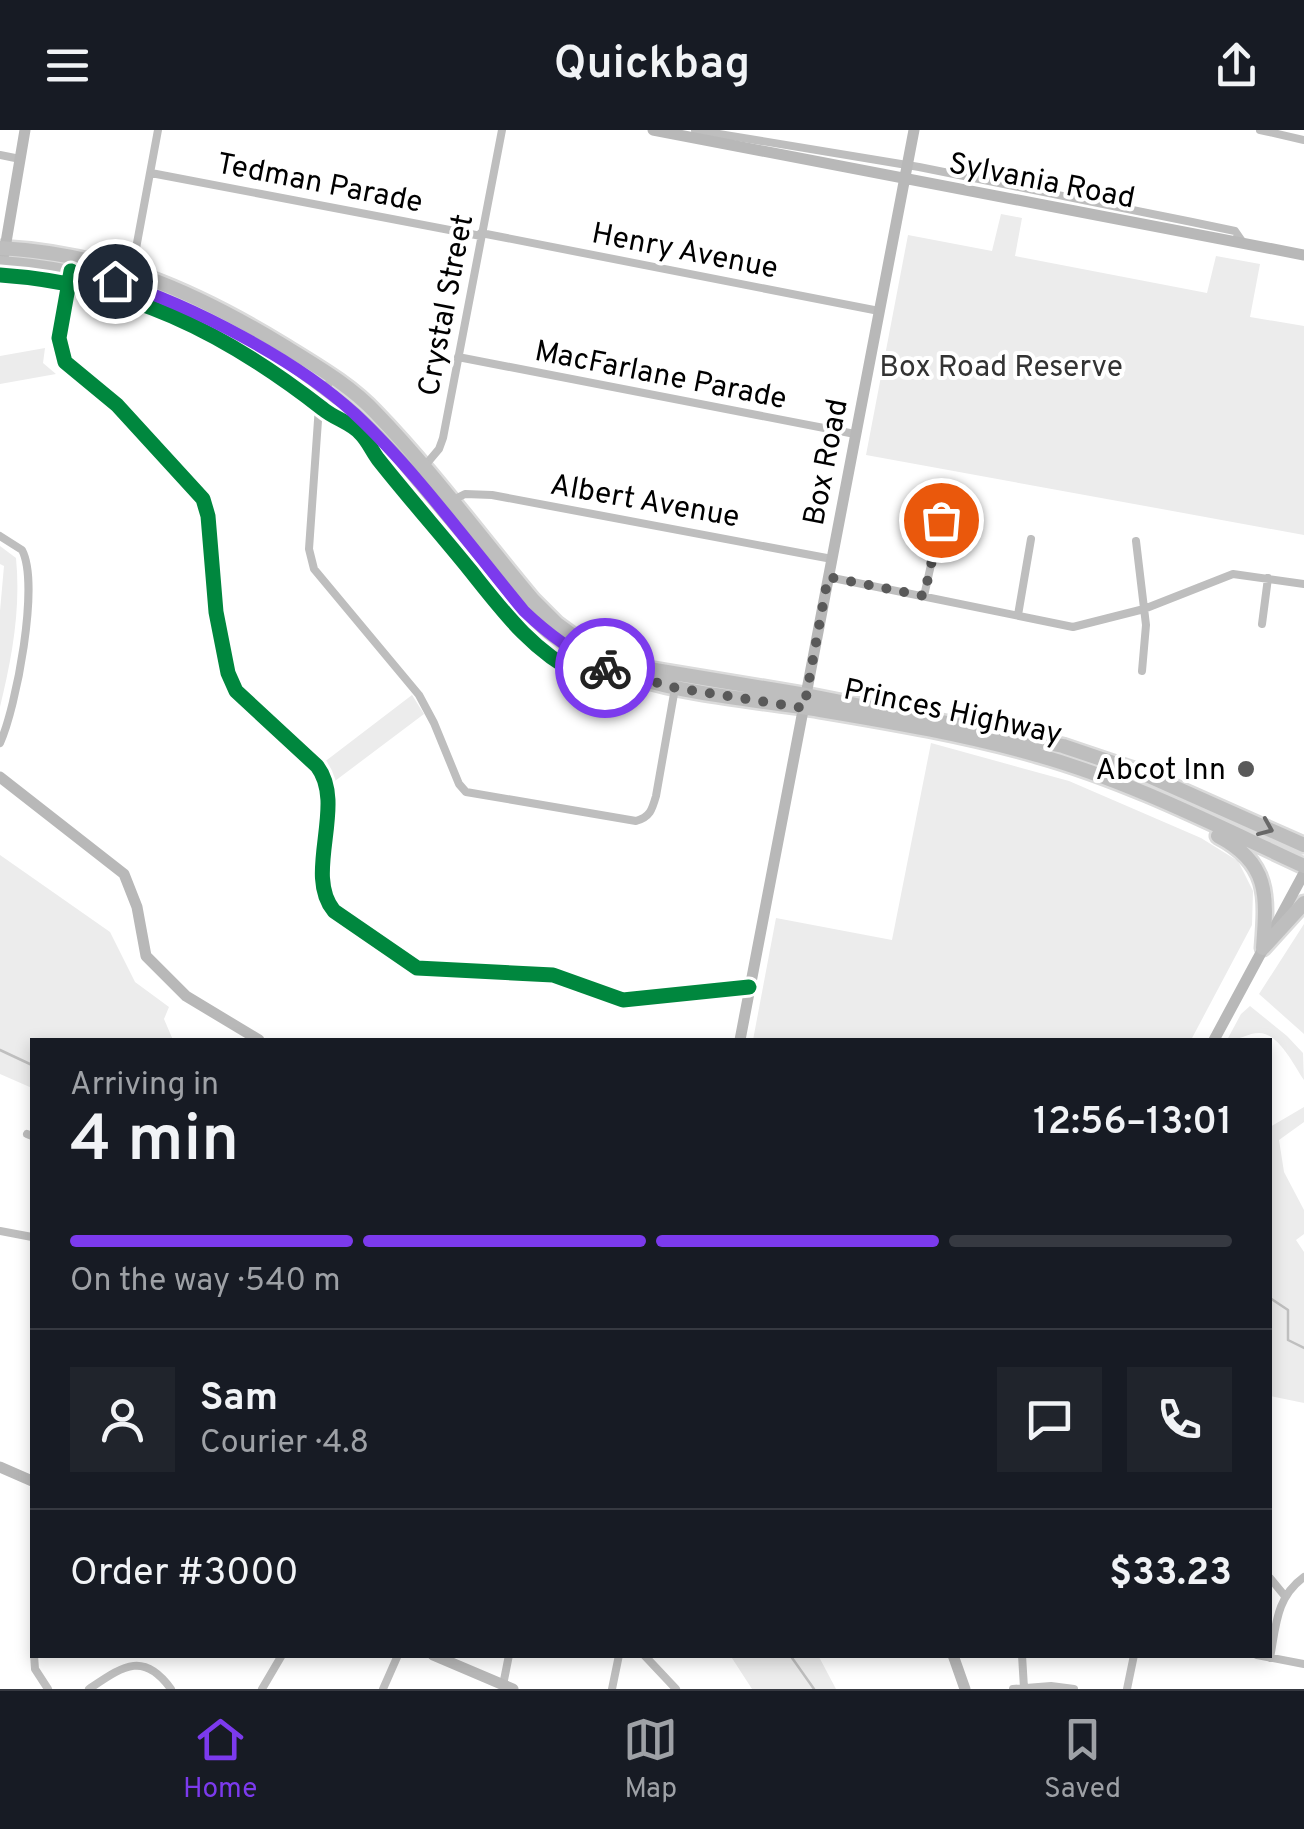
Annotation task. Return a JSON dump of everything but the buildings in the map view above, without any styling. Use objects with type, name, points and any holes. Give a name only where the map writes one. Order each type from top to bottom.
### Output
[{"type":"highway","name":"Princes Highway","points":[[2,256],[74,256],[132,270],[200,298],[328,382],[368,426],[451,501],[532,600],[595,652],[650,668],[1035,754],[1106,776],[1304,870]]},
{"type":"highway","name":"Princes Highway","points":[[2,256],[143,290],[193,311],[328,382]]},
{"type":"highway","name":"Princes Highway","points":[[418,472],[524,611],[581,657],[612,672],[676,688],[805,701],[1004,733],[1098,756],[1304,845]]},
{"type":"highway","points":[[1199,819],[1210,832],[1242,852],[1260,875],[1266,903],[1263,948]]},
{"type":"highway","points":[[1263,948],[1304,902]]},
{"type":"street","points":[[2,256],[25,130]]},
{"type":"street","points":[[132,270],[158,130]]},
{"type":"street","name":"Crystal Street","points":[[418,472],[440,448],[443,438],[502,130]]},
{"type":"street","name":"Sylvania Road","points":[[654,130],[906,173],[1304,255]]},
{"type":"street","points":[[695,130],[906,173]]},
{"type":"street","name":"Box Road","points":[[740,1038],[914,130]]},
{"type":"street","points":[[1260,130],[1304,140]]},
{"type":"street","points":[[0,155],[20,159]]},
{"type":"street","name":"Tedman Parade","points":[[150,173],[481,235]]},
{"type":"street","name":"Henry Avenue","points":[[481,235],[879,311]]},
{"type":"street","points":[[71,270],[59,338],[62,357],[117,405],[203,498],[216,612],[228,673],[236,691],[323,774],[328,797],[324,886],[334,911],[417,968],[532,972],[623,1000],[749,986]]},
{"type":"street","name":"MacFarlane Parade","points":[[458,357],[856,434]]},
{"type":"street","points":[[328,382],[319,406],[309,548],[314,569],[427,708],[458,784],[466,792],[476,797],[618,818],[646,818],[656,796],[676,688]]},
{"type":"street","name":"Albert Avenue","points":[[451,501],[466,494],[492,495],[832,558]]},
{"type":"street","points":[[924,596],[941,520]]},
{"type":"street","points":[[0,536],[22,550],[29,579],[21,656],[0,744]]},
{"type":"street","points":[[1018,615],[1030,539]]},
{"type":"street","points":[[1136,542],[1144,608],[1142,671]]},
{"type":"street","points":[[828,577],[1073,627],[1144,608],[1233,574],[1304,584]]},
{"type":"street","points":[[1262,624],[1268,578]]},
{"type":"street","points":[[0,777],[124,874],[137,906],[146,956],[172,983],[186,996],[256,1038]]},
{"type":"street","points":[[1215,1038],[1304,870]]},
{"type":"street","points":[[0,1230],[30,1238]]},
{"type":"street","points":[[0,1466],[30,1480]]},
{"type":"street","points":[[1274,1610],[1304,1577]]},
{"type":"street","points":[[1272,1580],[1284,1595]]},
{"type":"street","points":[[34,1658],[35,1669],[48,1689]]},
{"type":"street","points":[[262,1689],[280,1658]]},
{"type":"street","points":[[384,1689],[397,1658]]},
{"type":"street","points":[[440,1658],[508,1687],[509,1658]]},
{"type":"street","points":[[612,1689],[618,1658]]},
{"type":"street","points":[[647,1658],[676,1689]]},
{"type":"street","points":[[954,1658],[965,1689]]},
{"type":"street","points":[[1022,1658],[1024,1688]]},
{"type":"street","points":[[1127,1689],[1133,1658]]},
{"type":"street","points":[[1270,1658],[1304,1664]]},
{"type":"street","points":[[89,1689],[131,1666],[157,1671],[172,1689]]},
{"type":"street","points":[[1013,1689],[1074,1689]]},
{"type":"green space","name":"Box Road Reserve","points":[[1001,214],[1022,218],[1015,256],[1207,293],[1216,256],[1260,264],[1250,317],[1304,326],[1304,535],[866,455],[908,235],[992,251]]},
{"type":"green space","points":[[45,348],[43,363],[56,374],[0,384],[0,356]]},
{"type":"green space","points":[[0,546],[16,558],[17,596],[12,652],[0,707],[4,566],[0,564]]},
{"type":"green space","points":[[412,695],[424,714],[331,784],[323,763]]},
{"type":"green space","points":[[931,743],[1069,781],[1201,838],[1238,861],[1253,891],[1252,925],[1192,1038],[753,1038],[776,918],[892,940]]},
{"type":"green space","points":[[0,855],[110,932],[135,982],[169,1007],[164,1019],[172,1038],[30,1038],[30,1087],[0,1074]]},
{"type":"green space","points":[[1304,924],[1304,1034],[1259,994]]},
{"type":"green space","points":[[1250,1006],[1287,1036],[1303,1053],[1304,1080],[1285,1051],[1266,1034],[1228,1038]]},
{"type":"green space","points":[[1304,1107],[1304,1122],[1279,1140],[1284,1172],[1304,1210],[1304,1234],[1296,1240],[1304,1252],[1304,1403],[1272,1396],[1272,1126]]},
{"type":"green space","points":[[732,1658],[820,1658],[836,1689],[752,1689]]},
{"type":"waterway","points":[[0,1050],[30,1064]]},
{"type":"waterway","points":[[1272,1299],[1288,1310],[1288,1340],[1304,1348]]},
{"type":"waterway","points":[[792,1658],[814,1689]]},
{"type":"cycle path","points":[[71,271],[59,338],[65,362],[117,405],[203,499],[208,516],[216,612],[228,673],[236,691],[317,766],[325,782],[328,800],[322,878],[334,911],[417,968],[553,975],[623,1000],[749,987]]},
{"type":"cycle path","points":[[0,275],[47,280],[132,301],[172,316],[248,356],[357,430],[532,642],[579,674],[604,667]]},
{"type":"way so far","points":[[605,668],[646,682],[804,708],[828,577],[924,596],[941,520]]},
{"type":"place","name":"Abcot Inn","points":[[1246,769]]},
{"type":"route","points":[[115,281],[193,311],[324,388],[391,452],[524,611],[548,634],[605,668]]}]
